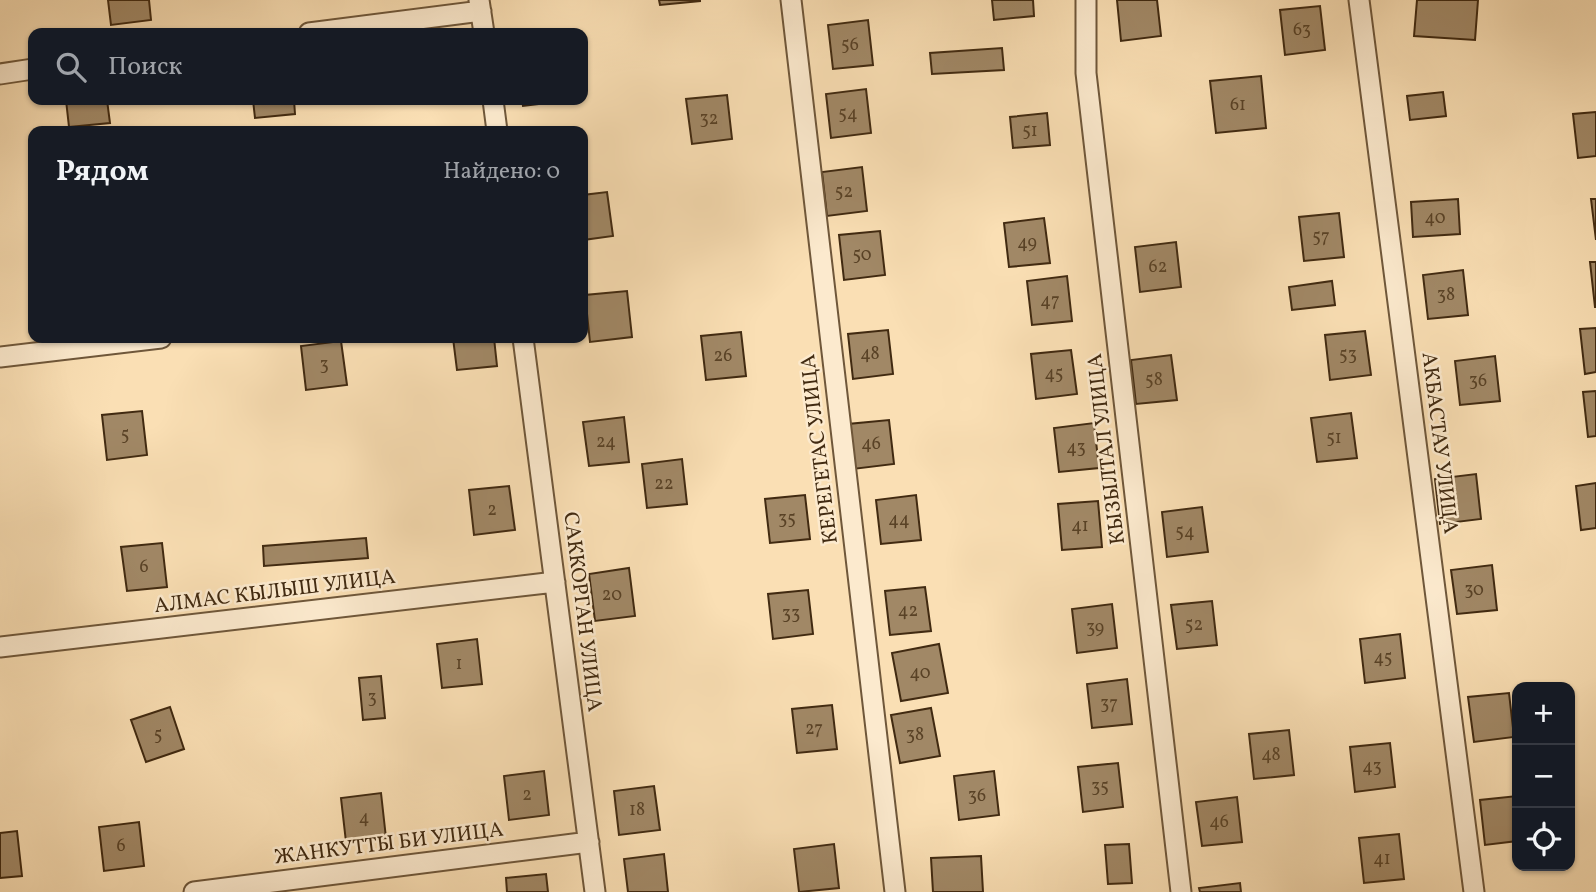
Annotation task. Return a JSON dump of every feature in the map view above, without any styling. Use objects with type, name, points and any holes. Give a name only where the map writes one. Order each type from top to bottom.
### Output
[{"type":"street","name":"КЕРЕГЕТАС УЛИЦА","points":[[790,0],[895,892]]},
{"type":"street","name":"КЫЗЫЛТАЛ УЛИЦА","points":[[1086,0],[1086,74],[1181,892]]},
{"type":"street","name":"АКБАСТАУ УЛИЦА","points":[[1359,0],[1474,892]]},
{"type":"street","points":[[340,28],[480,5],[483,28]]},
{"type":"street","points":[[0,74],[28,70]]},
{"type":"street","points":[[494,105],[496,126]]},
{"type":"street","points":[[0,357],[119,343]]},
{"type":"street","name":"САККОРГАН УЛИЦА","points":[[524,343],[596,892]]},
{"type":"street","name":"АЛМАС КЫЛЫШ УЛИЦА","points":[[0,648],[555,582]]},
{"type":"street","name":"ЖАНКУТТЫ БИ УЛИЦА","points":[[194,892],[589,842]]},
{"type":"building","points":[[108,0],[149,0],[151,20],[111,25]]},
{"type":"building","points":[[659,0],[700,0],[700,1],[660,5]]},
{"type":"building","points":[[992,0],[1033,0],[1034,16],[994,20]]},
{"type":"building","points":[[1117,0],[1157,0],[1161,36],[1121,41]]},
{"type":"building","points":[[1417,0],[1478,0],[1475,40],[1414,36]]},
{"type":"building","points":[[1320,6],[1325,50],[1285,55],[1280,10]]},
{"type":"building","points":[[868,20],[873,65],[833,69],[828,25]]},
{"type":"building","points":[[1002,48],[1004,70],[932,74],[930,53]]},
{"type":"building","points":[[1261,76],[1266,128],[1216,133],[1210,81]]},
{"type":"building","points":[[866,89],[871,133],[831,138],[826,94]]},
{"type":"building","points":[[1443,92],[1446,116],[1410,120],[1407,96]]},
{"type":"building","points":[[727,95],[732,139],[692,144],[686,99]]},
{"type":"building","points":[[67,105],[108,105],[110,123],[69,126]]},
{"type":"building","points":[[254,105],[294,105],[295,114],[255,118]]},
{"type":"building","points":[[1596,112],[1596,156],[1578,158],[1573,114]]},
{"type":"building","points":[[1047,113],[1050,145],[1013,148],[1010,117]]},
{"type":"building","points":[[862,167],[867,211],[827,216],[822,172]]},
{"type":"building","points":[[607,192],[613,236],[588,239],[588,194]]},
{"type":"building","points":[[1458,199],[1460,234],[1413,237],[1411,202]]},
{"type":"building","points":[[1591,199],[1596,199],[1596,240]]},
{"type":"building","points":[[1339,213],[1344,257],[1304,261],[1299,217]]},
{"type":"building","points":[[1044,218],[1050,263],[1009,267],[1004,223]]},
{"type":"building","points":[[880,231],[885,275],[844,280],[839,235]]},
{"type":"building","points":[[1176,242],[1181,287],[1140,292],[1135,247]]},
{"type":"building","points":[[1590,262],[1596,262],[1596,307],[1595,307]]},
{"type":"building","points":[[1463,270],[1468,315],[1428,319],[1423,275]]},
{"type":"building","points":[[1067,276],[1072,321],[1032,325],[1027,281]]},
{"type":"building","points":[[1332,281],[1335,305],[1292,310],[1289,287]]},
{"type":"building","points":[[627,291],[632,337],[590,342],[588,295]]},
{"type":"building","points":[[1596,328],[1596,372],[1585,374],[1580,329]]},
{"type":"building","points":[[888,330],[893,374],[853,379],[848,334]]},
{"type":"building","points":[[1365,331],[1371,375],[1330,380],[1325,335]]},
{"type":"building","points":[[741,332],[746,376],[706,380],[701,336]]},
{"type":"building","points":[[341,343],[347,385],[306,390],[301,346]]},
{"type":"building","points":[[454,343],[495,343],[497,366],[457,370]]},
{"type":"building","points":[[1071,350],[1077,394],[1036,399],[1031,354]]},
{"type":"building","points":[[1171,355],[1177,400],[1136,404],[1131,360]]},
{"type":"building","points":[[1495,356],[1500,401],[1460,405],[1455,361]]},
{"type":"building","points":[[1596,391],[1596,436],[1588,437],[1583,392]]},
{"type":"building","points":[[142,411],[147,455],[107,460],[102,415]]},
{"type":"building","points":[[1351,413],[1357,458],[1317,462],[1311,418]]},
{"type":"building","points":[[624,417],[629,462],[589,466],[583,422]]},
{"type":"building","points":[[889,420],[894,464],[853,469],[848,424]]},
{"type":"building","points":[[1094,423],[1099,468],[1059,472],[1054,428]]},
{"type":"building","points":[[682,459],[687,504],[647,508],[642,464]]},
{"type":"building","points":[[1476,474],[1481,519],[1440,524],[1435,479]]},
{"type":"building","points":[[1596,483],[1596,528],[1581,530],[1576,486]]},
{"type":"building","points":[[509,486],[515,530],[474,535],[469,490]]},
{"type":"building","points":[[805,495],[810,539],[770,543],[765,499]]},
{"type":"building","points":[[916,495],[921,540],[881,544],[876,500]]},
{"type":"building","points":[[1098,501],[1102,547],[1062,550],[1058,504]]},
{"type":"building","points":[[1202,507],[1208,552],[1167,557],[1162,512]]},
{"type":"building","points":[[366,538],[368,558],[264,566],[263,546]]},
{"type":"building","points":[[162,543],[167,587],[127,591],[121,547]]},
{"type":"building","points":[[1492,565],[1497,610],[1457,614],[1451,570]]},
{"type":"building","points":[[629,568],[635,616],[595,621],[589,574]]},
{"type":"building","points":[[925,587],[931,631],[890,635],[885,591]]},
{"type":"building","points":[[808,590],[813,634],[773,639],[768,594]]},
{"type":"building","points":[[1212,601],[1217,645],[1177,649],[1171,605]]},
{"type":"building","points":[[1112,604],[1117,648],[1077,653],[1072,609]]},
{"type":"building","points":[[1400,634],[1405,678],[1365,683],[1360,639]]},
{"type":"building","points":[[477,639],[482,684],[442,688],[437,644]]},
{"type":"building","points":[[939,644],[948,693],[901,701],[892,653]]},
{"type":"building","points":[[381,676],[385,718],[363,720],[359,678]]},
{"type":"building","points":[[1127,679],[1132,724],[1092,728],[1087,684]]},
{"type":"building","points":[[1509,693],[1512,737],[1474,742],[1468,697]]},
{"type":"building","points":[[832,705],[837,749],[797,753],[792,709]]},
{"type":"building","points":[[170,707],[184,749],[146,762],[131,720]]},
{"type":"building","points":[[931,708],[940,756],[900,763],[891,715]]},
{"type":"building","points":[[1289,730],[1294,775],[1254,779],[1249,734]]},
{"type":"building","points":[[1390,743],[1395,787],[1355,792],[1350,747]]},
{"type":"building","points":[[1118,763],[1123,807],[1083,812],[1078,767]]},
{"type":"building","points":[[544,771],[549,815],[509,820],[504,776]]},
{"type":"building","points":[[994,771],[999,815],[959,820],[954,776]]},
{"type":"building","points":[[654,786],[660,830],[619,835],[614,791]]},
{"type":"building","points":[[381,793],[386,838],[346,842],[341,798]]},
{"type":"building","points":[[1237,797],[1242,842],[1202,846],[1196,802]]},
{"type":"building","points":[[1512,797],[1512,842],[1485,845],[1480,800]]},
{"type":"building","points":[[139,822],[144,866],[104,871],[99,827]]},
{"type":"building","points":[[17,831],[22,876],[0,878],[0,833]]},
{"type":"building","points":[[1399,834],[1404,879],[1364,883],[1359,838]]},
{"type":"building","points":[[834,844],[839,888],[799,892],[794,849]]},
{"type":"building","points":[[1129,844],[1132,883],[1108,884],[1105,845]]},
{"type":"building","points":[[664,854],[668,892],[628,892],[624,859]]},
{"type":"building","points":[[981,856],[983,892],[933,892],[931,858]]},
{"type":"building","points":[[546,874],[548,892],[507,892],[506,878]]},
{"type":"building","points":[[1240,883],[1241,892],[1200,892],[1199,888]]}]
